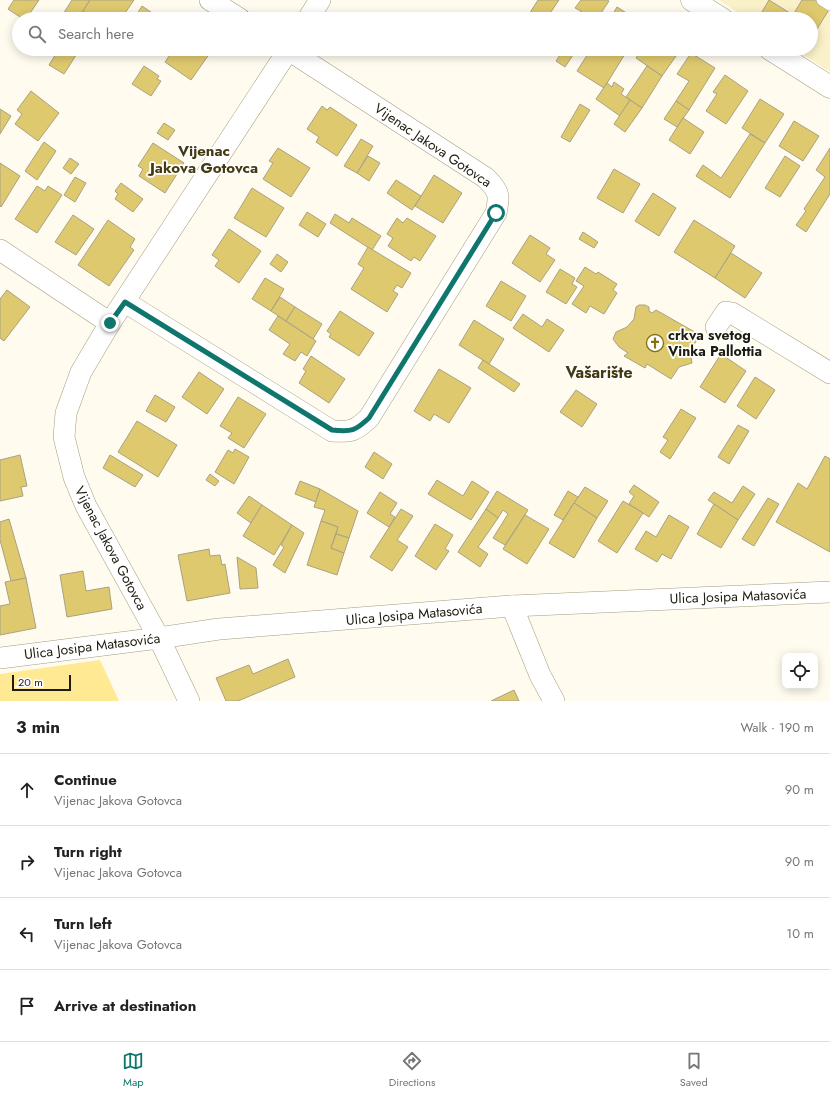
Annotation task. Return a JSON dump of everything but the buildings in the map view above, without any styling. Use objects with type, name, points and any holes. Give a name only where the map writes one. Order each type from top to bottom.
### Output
[{"type":"main road","points":[[696,1],[712,12]]},
{"type":"main road","points":[[781,56],[830,87]]},
{"type":"street","points":[[210,0],[229,12]]},
{"type":"street","points":[[312,12],[320,0]]},
{"type":"street","name":"Vijenac Jakova Gotovca","points":[[189,701],[158,638],[86,506],[74,477],[64,437],[66,414],[81,372],[110,323],[283,56]]},
{"type":"street","name":"Vijenac Jakova Gotovca","points":[[125,302],[332,430],[348,432],[358,427],[369,418],[496,213],[499,199],[496,188],[486,178],[299,56]]},
{"type":"street","points":[[0,250],[110,323]]},
{"type":"street","points":[[716,327],[726,312],[732,313],[830,372]]},
{"type":"street","name":"Ulica Josipa Matasovića","points":[[0,658],[219,629],[512,606],[830,592]]},
{"type":"street","points":[[512,606],[540,675],[554,701]]},
{"type":"lane","points":[[822,0],[830,5]]},
{"type":"shaded area","points":[[719,0],[830,0],[830,72],[806,56],[818,56],[818,12],[738,12]]},
{"type":"shaded area","points":[[100,660],[119,701],[0,701],[0,674]]},
{"type":"place","name":"crkva svetog Vinka Pallottia","points":[[655,343]]},
{"type":"district","name":"Vijenac Jakova Gotovca","points":[[204,160]]},
{"type":"district","name":"Vašarište","points":[[599,372]]},
{"type":"route","points":[[110,323],[125,302],[332,430],[348,432],[358,427],[369,418],[496,213]]}]
